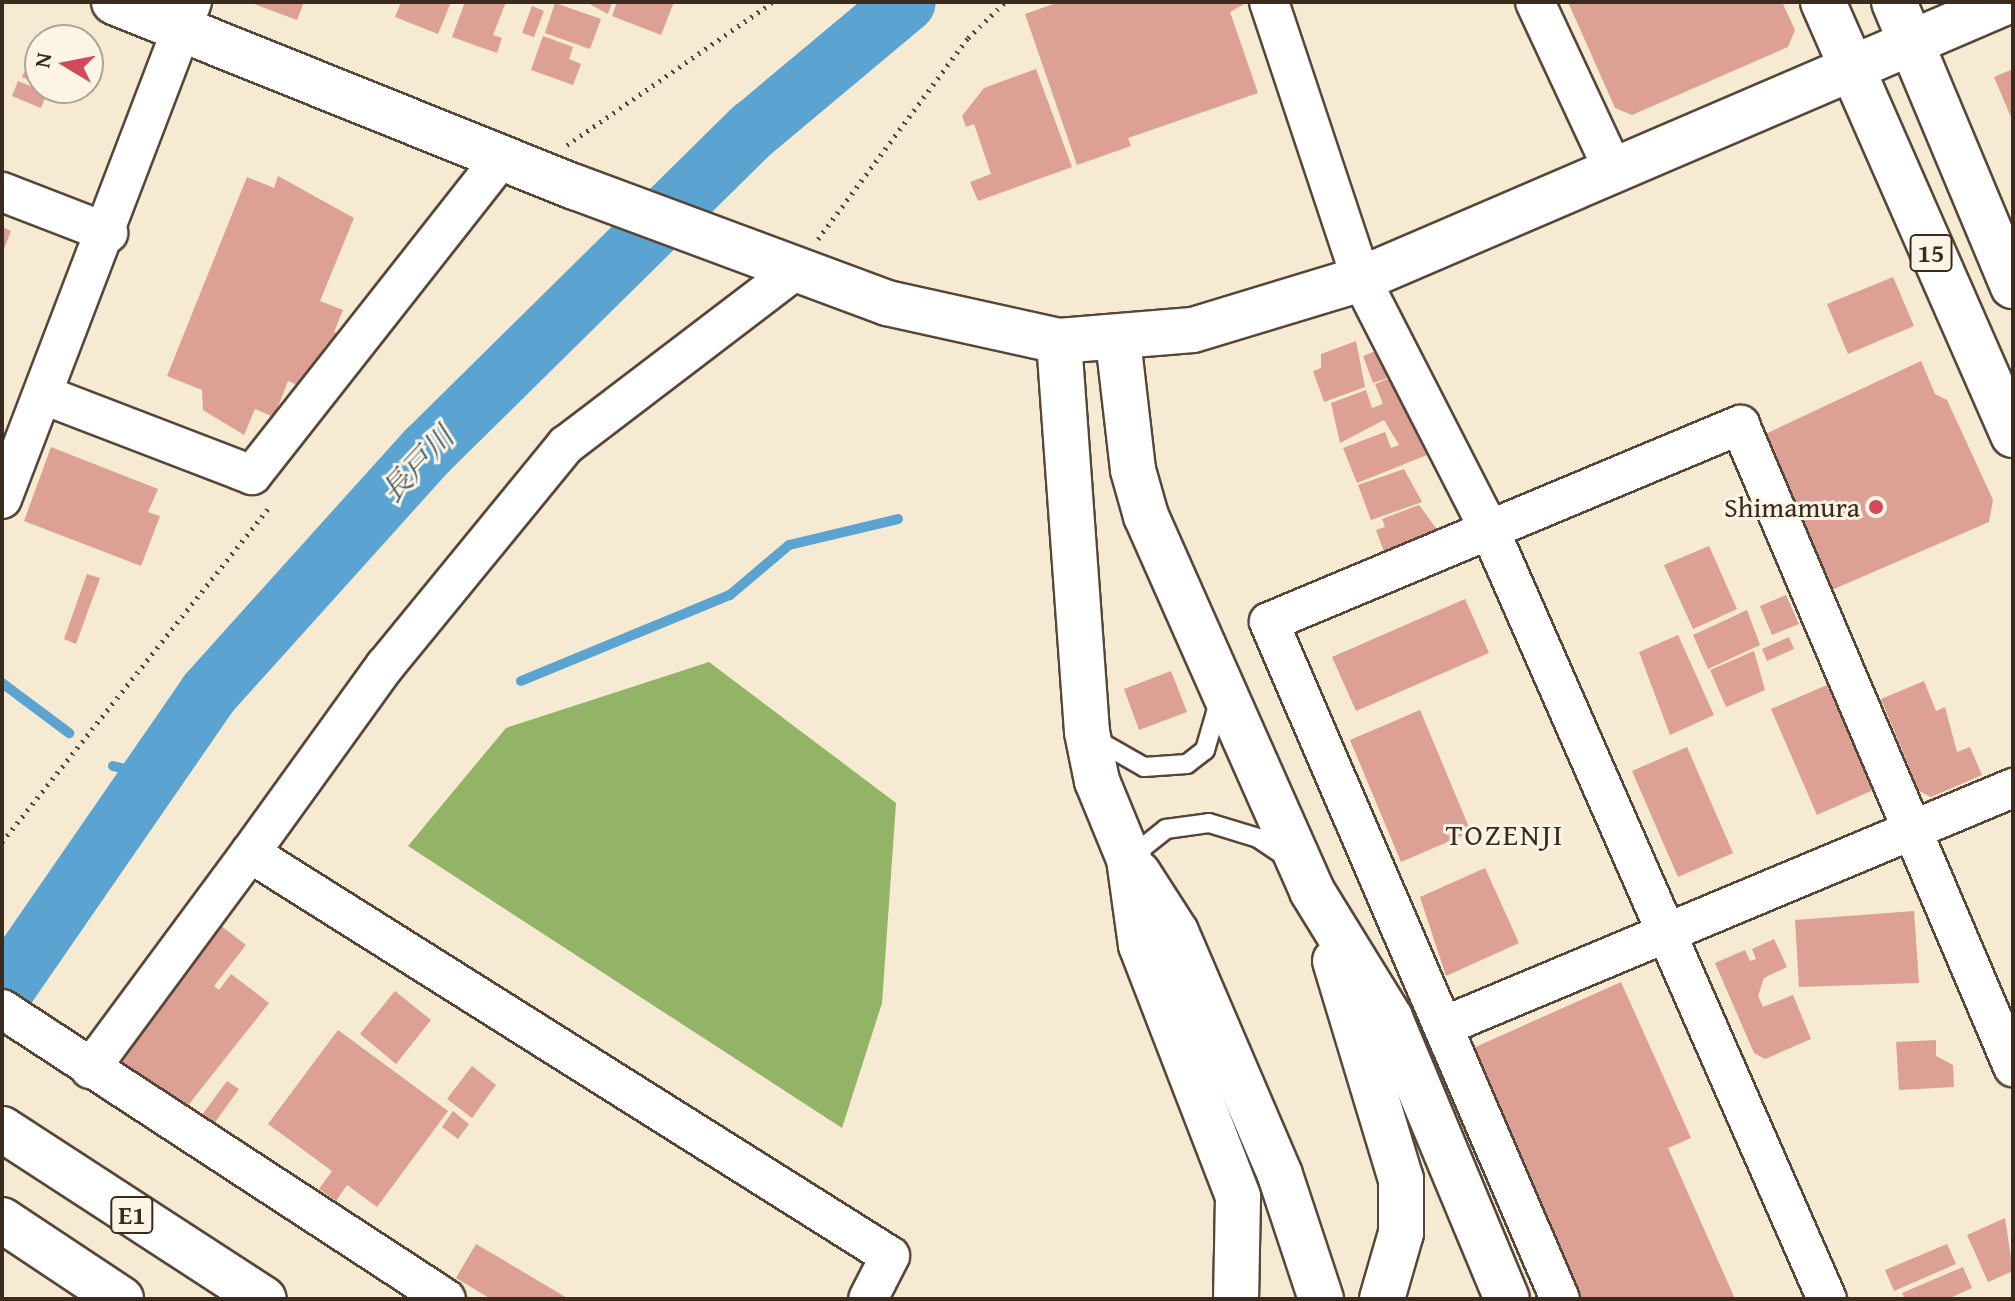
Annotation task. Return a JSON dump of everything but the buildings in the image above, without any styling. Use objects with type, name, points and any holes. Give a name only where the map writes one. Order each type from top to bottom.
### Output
[{"type":"main road","points":[[114,2],[187,15],[538,172],[887,303],[1059,341],[1118,340],[1193,330],[1361,279],[2006,2]]},
{"type":"main road","name":"15","points":[[1823,2],[2013,435]]},
{"type":"main road","name":"15","points":[[1894,2],[2013,286]]},
{"type":"main road","points":[[1118,340],[1146,516],[1306,879],[1390,1124],[1401,1179],[1401,1233],[1382,1299]]},
{"type":"main road","points":[[1059,341],[1087,732],[1097,781],[1129,859],[1176,932],[1280,1175],[1321,1299]]},
{"type":"main road","points":[[1129,859],[1141,945],[1238,1197],[1236,1299]]},
{"type":"main road","points":[[1306,879],[1390,1018],[1507,1299]]},
{"type":"main road","name":"E1","points":[[2,1129],[264,1299]]},
{"type":"main road","points":[[74,1178],[283,1299]]},
{"type":"main road","points":[[2,1220],[121,1299]]},
{"type":"street","points":[[1269,2],[1361,279],[1491,533],[1827,1299]]},
{"type":"street","points":[[1535,2],[1613,169]]},
{"type":"street","points":[[2,499],[108,233],[187,15]]},
{"type":"street","points":[[44,395],[252,475],[538,172]]},
{"type":"street","points":[[2,192],[108,233]]},
{"type":"street","points":[[78,1064],[250,853],[385,666],[566,445],[797,269]]},
{"type":"street","points":[[1560,1299],[1269,622],[1491,533],[1740,425],[1909,833],[2013,1067]]},
{"type":"street","points":[[1444,1026],[1667,936],[2013,788]]},
{"type":"street","points":[[250,853],[890,1256],[868,1299]]},
{"type":"street","points":[[2,1009],[78,1064],[446,1299]]},
{"type":"lane","points":[[1087,732],[1132,764],[1165,769],[1187,764],[1205,750],[1222,684]]},
{"type":"lane","points":[[1129,859],[1166,829],[1209,823],[1258,838],[1306,879]]},
{"type":"path","points":[[538,172],[589,125],[773,2]]},
{"type":"path","points":[[797,269],[968,38],[1005,2]]},
{"type":"path","points":[[2,842],[103,715]]},
{"type":"green space","points":[[709,662],[896,803],[882,1003],[842,1128],[408,846],[506,728]]},
{"type":"waterway","name":"長戸川","points":[[2,993],[208,694],[427,451],[753,130],[906,2]]},
{"type":"waterway","points":[[521,681],[730,595],[789,545],[898,519]]},
{"type":"waterway","points":[[2,683],[69,733]]},
{"type":"waterway","points":[[113,766],[153,776]]},
{"type":"place","name":"Shimamura","points":[[1876,507]]},
{"type":"district","name":"TOZENJI","points":[[1505,834]]}]
